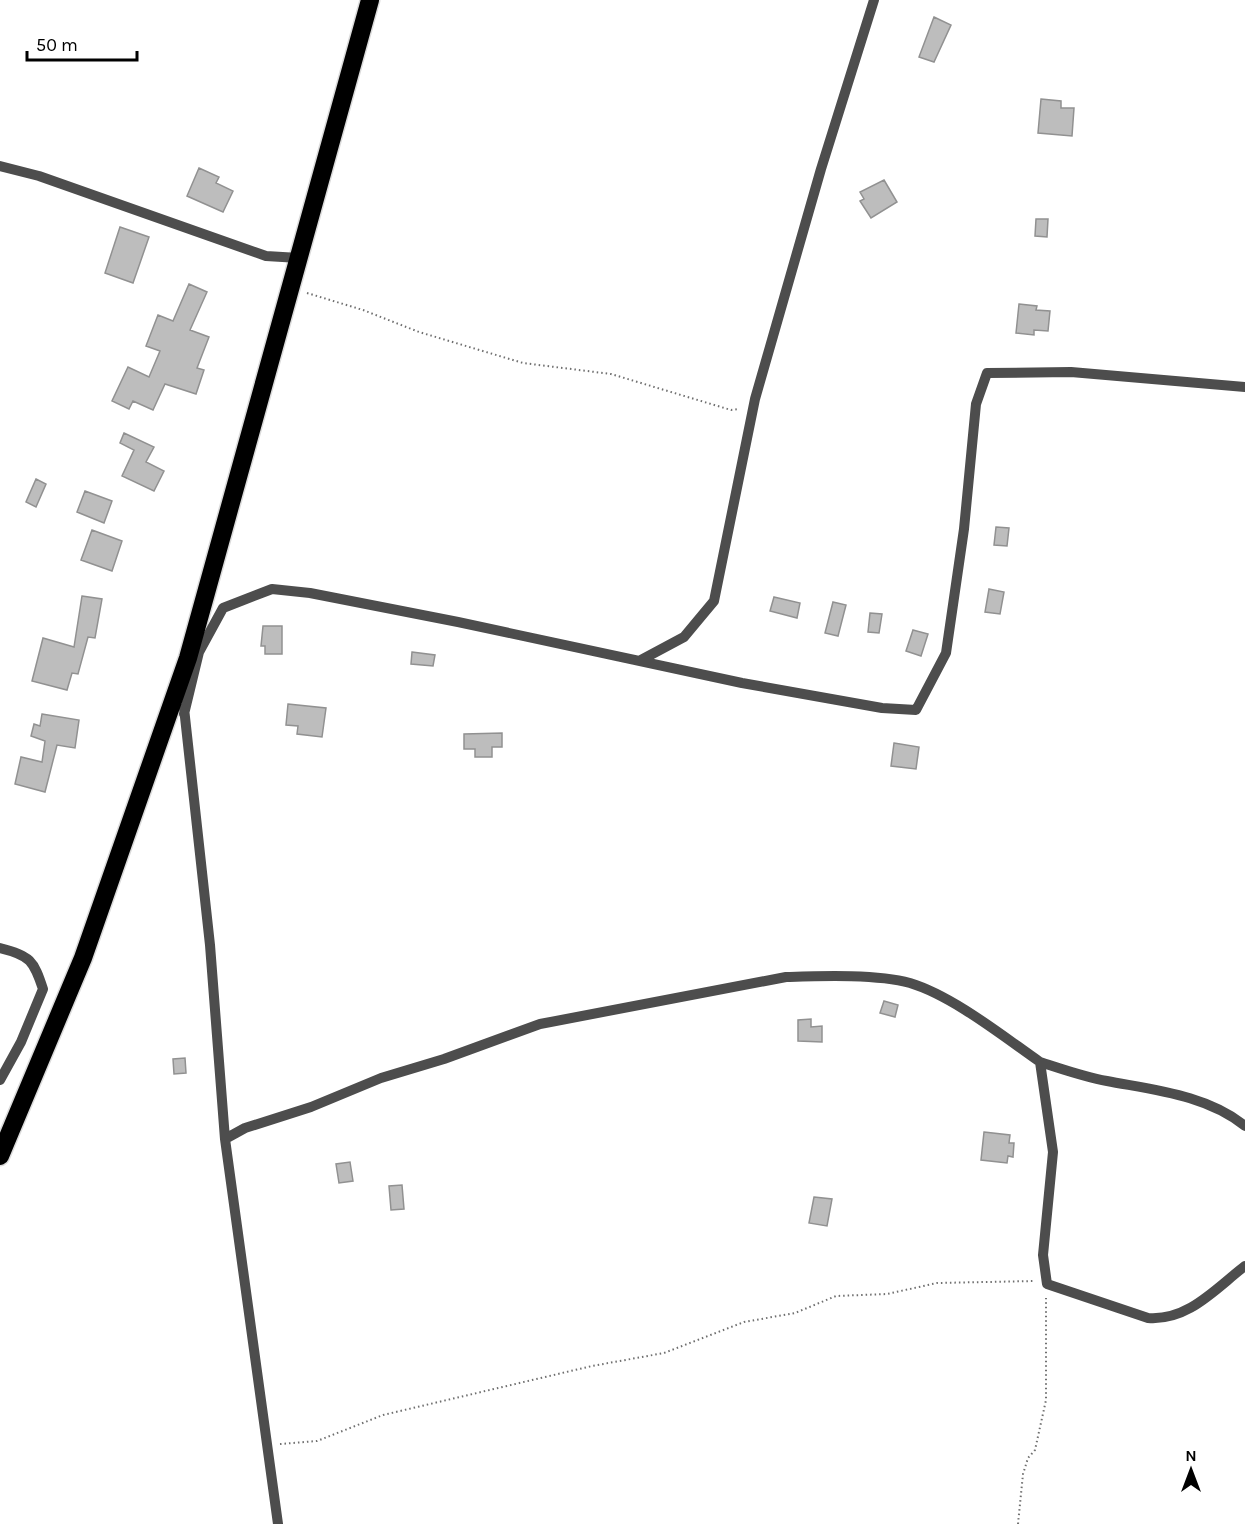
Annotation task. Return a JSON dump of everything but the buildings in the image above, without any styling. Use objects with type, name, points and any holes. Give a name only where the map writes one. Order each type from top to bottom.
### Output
[{"type":"highway","points":[[0,1156],[83,958],[181,680],[370,0]]},
{"type":"street","points":[[641,660],[684,637],[714,601],[754,407],[821,169],[874,0]]},
{"type":"street","points":[[0,166],[50,180],[266,256],[299,258]]},
{"type":"street","points":[[184,714],[200,652],[224,608],[272,589],[322,596],[838,701],[882,708],[916,710],[946,652],[964,529],[976,404],[987,373],[1071,372],[1245,387]]},
{"type":"street","points":[[181,680],[210,945],[225,1139],[279,1524]]},
{"type":"street","points":[[0,948],[20,953],[35,966],[43,990],[21,1042],[0,1080]]},
{"type":"street","points":[[225,1139],[245,1128],[311,1107],[381,1078],[444,1059],[540,1024],[786,977],[834,977],[911,983],[969,1011],[1040,1062],[1106,1081],[1149,1087],[1223,1109],[1245,1126]]},
{"type":"street","points":[[1040,1062],[1053,1152],[1043,1255],[1047,1284],[1148,1318],[1165,1319],[1187,1312],[1245,1266]]},
{"type":"path","points":[[289,293],[298,291],[340,302],[419,332],[523,363],[611,374],[731,410],[754,407]]},
{"type":"path","points":[[268,1445],[317,1441],[383,1415],[592,1366],[664,1353],[744,1322],[795,1313],[836,1296],[887,1294],[937,1283],[977,1280],[1035,1281],[1047,1284],[1046,1400],[1035,1450],[1028,1458],[1023,1474],[1018,1524]]}]
